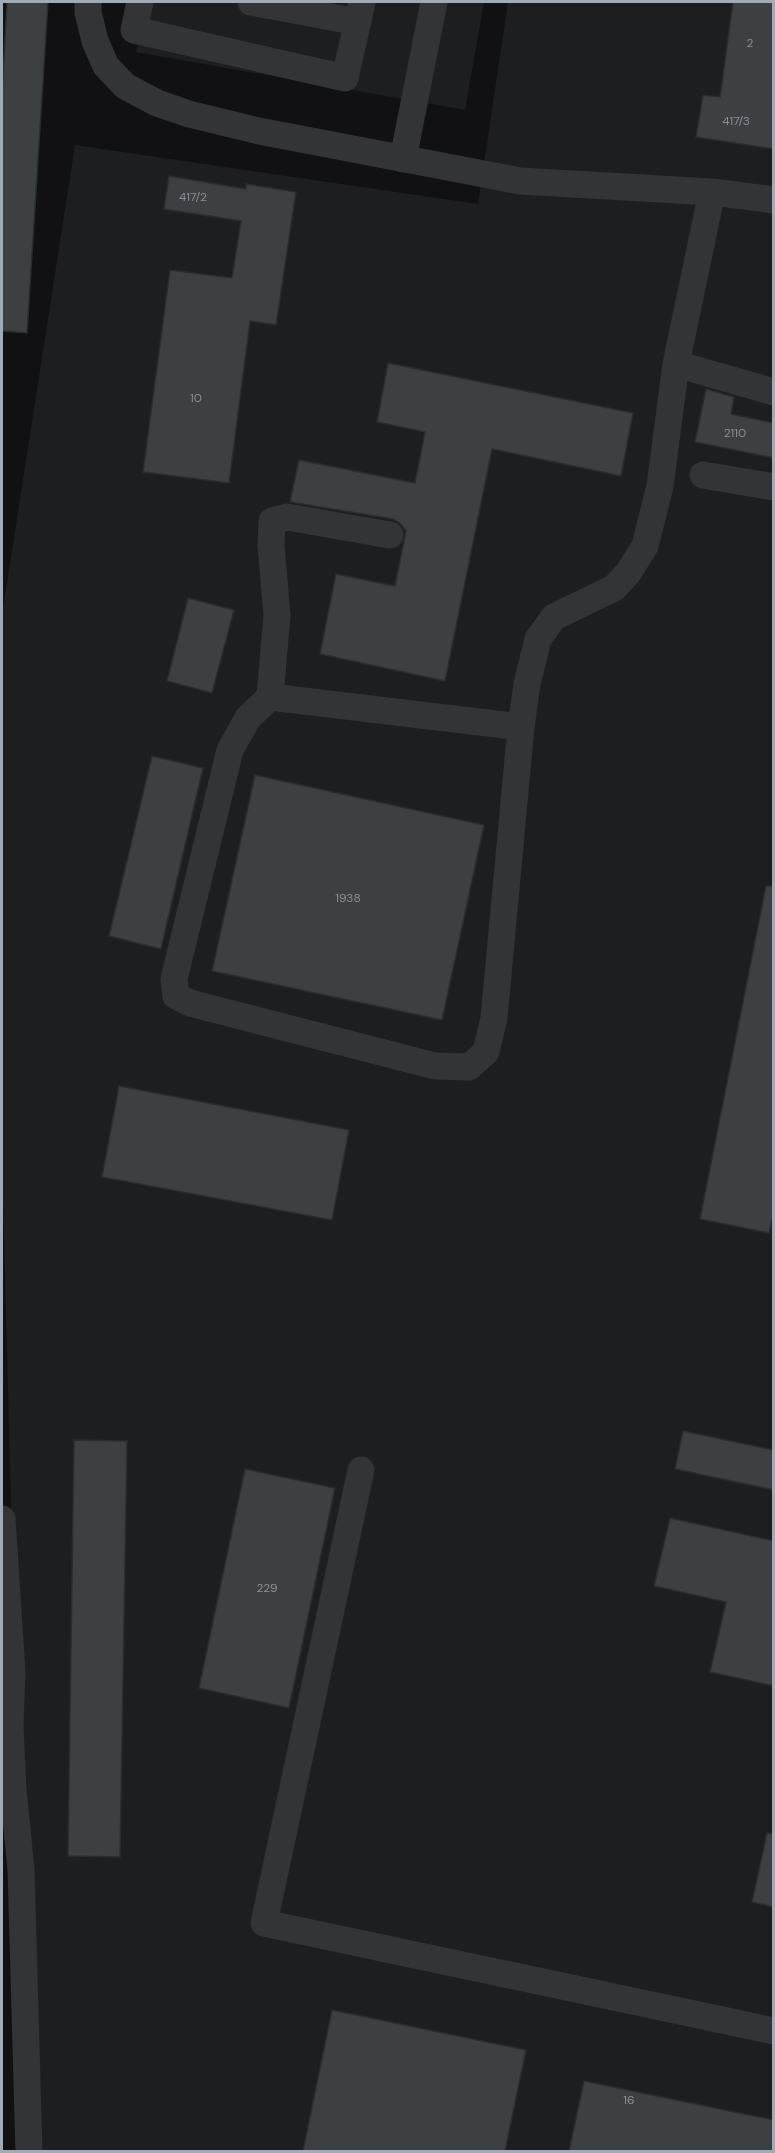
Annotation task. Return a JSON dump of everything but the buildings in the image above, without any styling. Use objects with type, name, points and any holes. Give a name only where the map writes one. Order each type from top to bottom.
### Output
[{"type":"street","points":[[88,2],[95,41],[106,66],[125,86],[189,114],[259,131],[520,181],[712,192],[774,200]]},
{"type":"street","points":[[140,2],[134,30],[345,78],[360,12],[251,2]]},
{"type":"street","points":[[403,159],[434,2]]},
{"type":"street","points":[[390,535],[287,517],[272,521],[271,546],[277,615],[270,697],[248,718],[230,750],[174,979],[176,996],[190,1003],[435,1066],[469,1067],[486,1052],[494,1018],[521,727],[527,684],[538,639],[554,617],[614,588],[628,573],[645,546],[660,486],[676,364],[712,192]]},
{"type":"street","points":[[676,364],[774,392]]},
{"type":"street","points":[[703,475],[774,487]]},
{"type":"street","points":[[270,697],[521,727]]},
{"type":"street","points":[[361,1470],[264,1923],[774,2031]]},
{"type":"street","points":[[2,1519],[12,1672],[10,1726],[13,1789],[21,1869],[29,2151]]},
{"type":"shaded area","points":[[147,2],[484,2],[465,110],[136,52]]},
{"type":"shaded area","points":[[508,2],[773,2],[773,2151],[28,2152],[2,1160],[2,615],[75,145],[478,204]]}]
